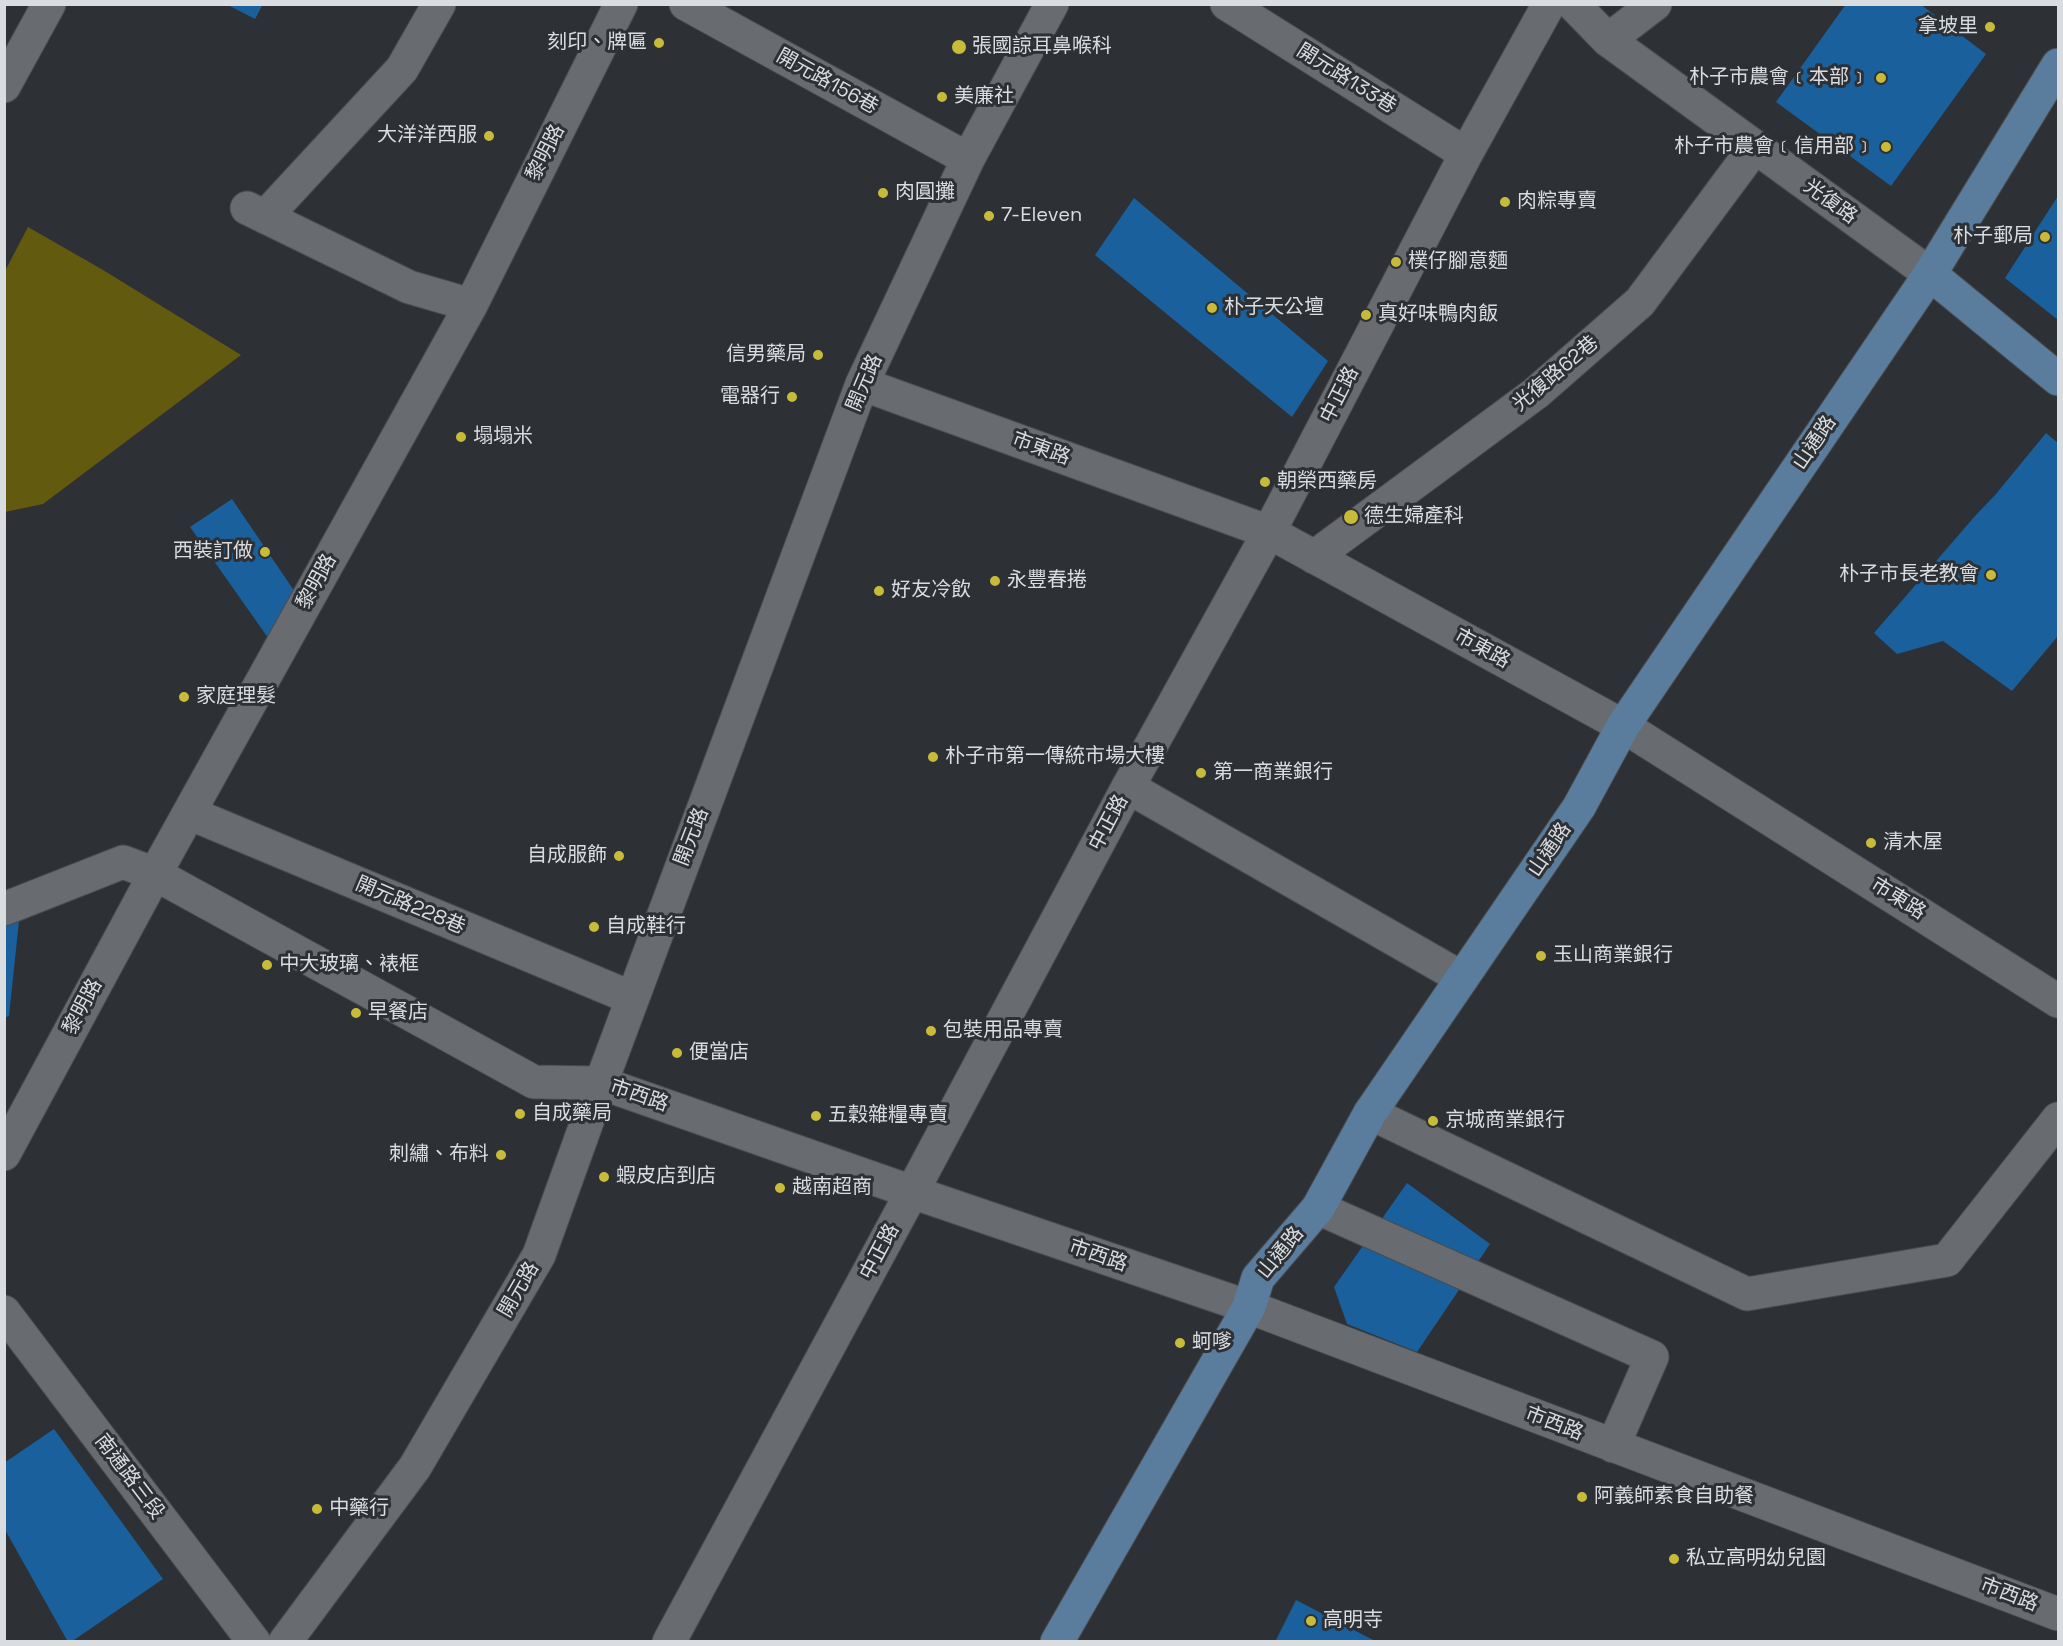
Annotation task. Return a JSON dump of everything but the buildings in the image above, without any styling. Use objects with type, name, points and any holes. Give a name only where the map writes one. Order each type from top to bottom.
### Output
[{"type":"main road","name":"山通路","points":[[1060,1640],[1249,1307],[1257,1278],[1318,1208],[1370,1113],[1579,807],[1623,726],[1930,274],[2058,64]]},
{"type":"main road","name":"光復路","points":[[1930,274],[2058,379]]},
{"type":"street","points":[[4,86],[49,4]]},
{"type":"street","points":[[439,4],[402,69],[255,212],[409,287],[471,305]]},
{"type":"street","name":"黎明路","points":[[4,1154],[155,874],[471,305],[621,4]]},
{"type":"street","name":"開元路156巷","points":[[686,4],[968,159]]},
{"type":"street","name":"開元路","points":[[285,1641],[415,1467],[539,1255],[600,1083],[862,384],[968,159],[1052,4]]},
{"type":"street","name":"開元路133巷","points":[[1227,4],[1466,154]]},
{"type":"street","name":"中正路","points":[[669,1641],[1128,788],[1269,532],[1466,154],[1549,4]]},
{"type":"street","name":"光復路","points":[[1573,4],[1608,40],[1930,274]]},
{"type":"street","points":[[1608,40],[1655,4]]},
{"type":"street","name":"光復路62巷","points":[[1314,557],[1536,393],[1640,302],[1755,147]]},
{"type":"street","name":"市東路","points":[[862,384],[1269,532],[1623,726],[2058,1000]]},
{"type":"street","points":[[1128,788],[1462,978]]},
{"type":"street","name":"開元路228巷","points":[[189,813],[632,998]]},
{"type":"street","name":"市西路","points":[[4,909],[123,862],[155,874],[534,1082],[600,1083],[1249,1307],[2058,1614]]},
{"type":"street","points":[[1370,1113],[1748,1294],[1947,1260],[2058,1119]]},
{"type":"street","points":[[1318,1208],[1652,1357],[1613,1446]]},
{"type":"street","name":"南通路三段","points":[[4,1312],[254,1641]]},
{"type":"shaded area","points":[[28,227],[241,355],[43,504],[5,512],[5,271]]},
{"type":"place","name":"拿坡里","points":[[1990,27]]},
{"type":"place","name":"刻印、牌匾","points":[[659,43]]},
{"type":"place","name":"張國諒耳鼻喉科","points":[[959,47]]},
{"type":"place","name":"朴子市農會﹝本部﹞","points":[[1881,78]]},
{"type":"place","name":"美廉社","points":[[942,97]]},
{"type":"place","name":"大洋洋西服","points":[[489,136]]},
{"type":"place","name":"朴子市農會﹝信用部﹞","points":[[1886,147]]},
{"type":"place","name":"肉圓攤","points":[[883,193]]},
{"type":"place","name":"肉粽專賣","points":[[1505,202]]},
{"type":"place","name":"7-Eleven","points":[[989,216]]},
{"type":"place","name":"朴子郵局","points":[[2045,237]]},
{"type":"place","name":"樸仔腳意麵","points":[[1396,262]]},
{"type":"place","name":"朴子天公壇","points":[[1212,308]]},
{"type":"place","name":"真好味鴨肉飯","points":[[1366,315]]},
{"type":"place","name":"信男藥局","points":[[818,355]]},
{"type":"place","name":"電器行","points":[[792,397]]},
{"type":"place","name":"塌塌米","points":[[461,437]]},
{"type":"place","name":"朝榮西藥房","points":[[1265,482]]},
{"type":"place","name":"德生婦產科","points":[[1351,517]]},
{"type":"place","name":"西裝訂做","points":[[265,552]]},
{"type":"place","name":"朴子市長老教會","points":[[1991,575]]},
{"type":"place","name":"永豐春捲","points":[[995,581]]},
{"type":"place","name":"好友冷飲","points":[[879,591]]},
{"type":"place","name":"家庭理髮","points":[[184,697]]},
{"type":"place","name":"朴子市第一傳統市場大樓","points":[[933,757]]},
{"type":"place","name":"第一商業銀行","points":[[1201,773]]},
{"type":"place","name":"清木屋","points":[[1871,843]]},
{"type":"place","name":"自成服飾","points":[[619,856]]},
{"type":"place","name":"自成鞋行","points":[[594,927]]},
{"type":"place","name":"玉山商業銀行","points":[[1541,956]]},
{"type":"place","name":"中大玻璃、裱框","points":[[267,965]]},
{"type":"place","name":"早餐店","points":[[356,1013]]},
{"type":"place","name":"包裝用品專賣","points":[[931,1031]]},
{"type":"place","name":"便當店","points":[[677,1053]]},
{"type":"place","name":"自成藥局","points":[[520,1114]]},
{"type":"place","name":"五穀雜糧專賣","points":[[816,1116]]},
{"type":"place","name":"京城商業銀行","points":[[1433,1121]]},
{"type":"place","name":"刺繡、布料","points":[[501,1155]]},
{"type":"place","name":"蝦皮店到店","points":[[604,1177]]},
{"type":"place","name":"越南超商","points":[[780,1188]]},
{"type":"place","name":"蚵嗲","points":[[1180,1343]]},
{"type":"place","name":"阿義師素食自助餐","points":[[1582,1497]]},
{"type":"place","name":"中藥行","points":[[317,1509]]},
{"type":"place","name":"私立高明幼兒園","points":[[1674,1559]]},
{"type":"place","name":"高明寺","points":[[1311,1621]]}]
